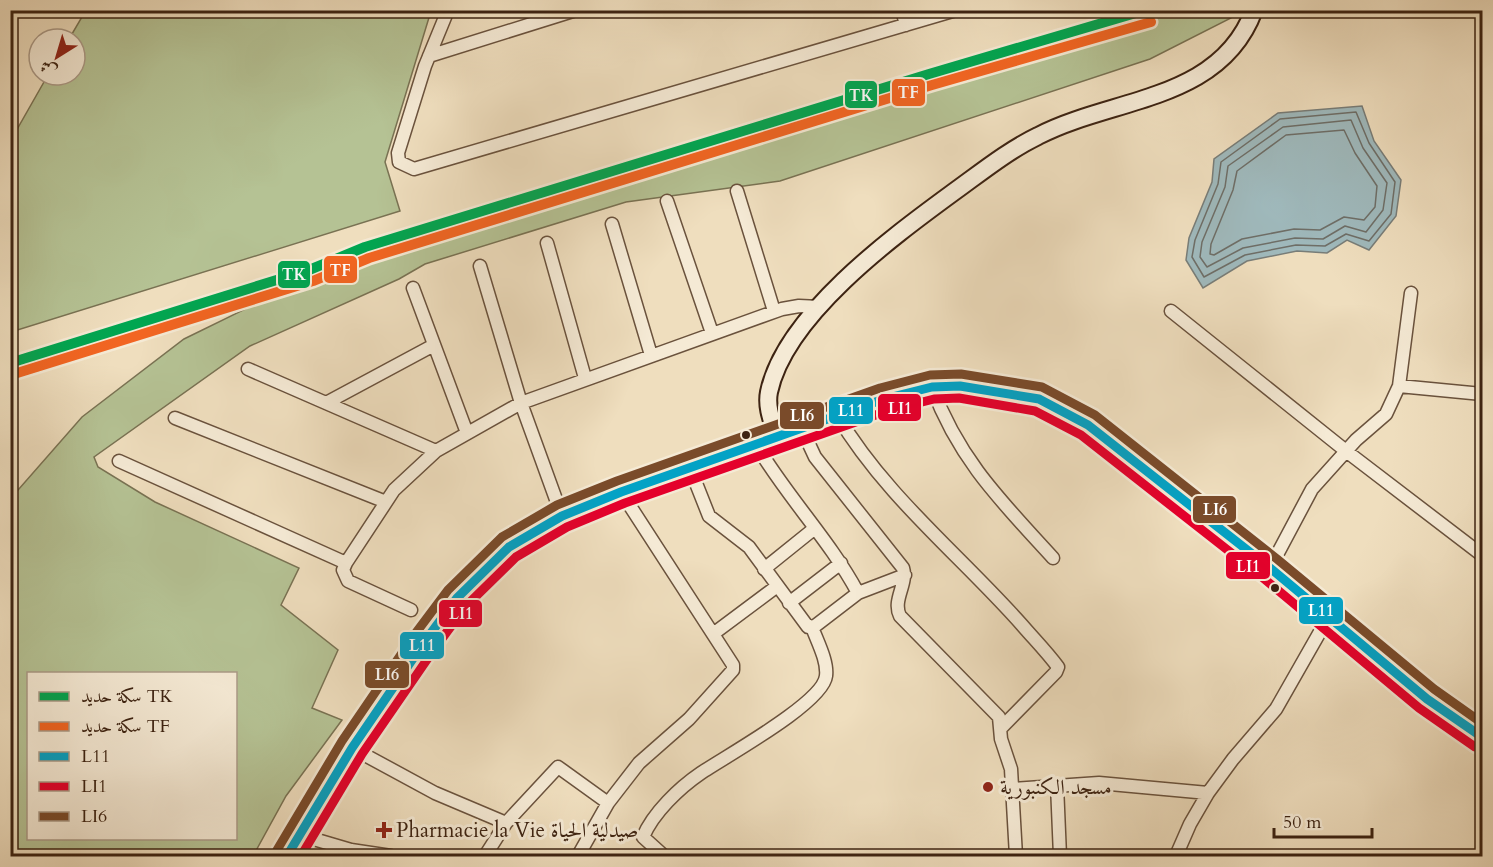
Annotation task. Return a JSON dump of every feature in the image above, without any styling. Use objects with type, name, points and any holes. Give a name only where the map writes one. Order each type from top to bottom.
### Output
[{"type":"main road","points":[[777,436],[769,412],[770,390],[777,370],[793,340],[820,307],[869,257],[893,236],[1021,146],[1063,125],[1177,87],[1204,75],[1225,57],[1243,33],[1254,10]]},
{"type":"main road","points":[[287,856],[352,748],[425,641],[470,585],[508,547],[562,516],[621,492],[884,399],[932,387],[960,386],[1039,399],[1072,415],[1108,438],[1329,616],[1427,699],[1482,737]]},
{"type":"street","points":[[448,10],[429,56],[398,153],[399,162],[414,169],[956,10]]},
{"type":"street","points":[[429,56],[576,10]]},
{"type":"street","points":[[902,10],[906,25]]},
{"type":"street","points":[[737,191],[774,312]]},
{"type":"street","points":[[667,201],[712,333]]},
{"type":"street","points":[[612,224],[651,355]]},
{"type":"street","points":[[547,243],[585,378]]},
{"type":"street","points":[[480,266],[521,403],[562,516]]},
{"type":"street","points":[[413,288],[467,433]]},
{"type":"street","points":[[1270,568],[1312,489],[1346,451],[1386,414],[1399,387],[1412,293]]},
{"type":"street","points":[[411,610],[348,581],[343,570],[394,490],[436,451],[521,403],[585,378],[774,312],[799,306],[820,307]]},
{"type":"street","points":[[1171,311],[1346,451],[1482,555]]},
{"type":"street","points":[[326,403],[434,345]]},
{"type":"street","points":[[249,369],[436,451]]},
{"type":"street","points":[[932,387],[945,422],[962,453],[1053,558]]},
{"type":"street","points":[[1399,387],[1482,394]]},
{"type":"street","points":[[837,415],[879,474],[1002,603],[1058,667],[1056,672],[1002,726]]},
{"type":"street","points":[[175,418],[386,502]]},
{"type":"street","points":[[801,428],[815,457],[893,554],[905,575],[897,605],[898,612],[935,654],[996,713],[1002,726],[1001,739],[1009,759],[1016,856]]},
{"type":"street","points":[[755,443],[776,478],[842,563],[858,593]]},
{"type":"street","points":[[118,461],[346,563]]},
{"type":"street","points":[[664,856],[642,837],[670,800],[700,773],[782,721],[822,688],[826,677],[826,668],[813,627],[806,624],[776,587],[749,547],[709,516],[690,468]]},
{"type":"street","points":[[578,856],[608,803],[639,763],[690,719],[713,689],[732,671],[733,665],[621,492]]},
{"type":"street","points":[[764,569],[815,528]]},
{"type":"street","points":[[789,603],[842,563]]},
{"type":"street","points":[[813,627],[858,593],[905,575]]},
{"type":"street","points":[[713,634],[776,587]]},
{"type":"street","points":[[1176,856],[1190,824],[1208,793],[1233,759],[1276,709],[1329,616]]},
{"type":"street","points":[[352,748],[435,793],[506,823]]},
{"type":"street","points":[[485,856],[506,823],[558,767],[608,803]]},
{"type":"street","points":[[1012,789],[1057,785],[1122,784],[1208,793]]},
{"type":"street","points":[[1057,785],[1060,856]]},
{"type":"street","points":[[300,835],[351,850],[391,856]]},
{"type":"green space","points":[[86,10],[431,11],[385,162],[400,211],[11,332],[11,140],[41,87],[87,87],[87,27],[76,27]]},
{"type":"green space","points":[[1169,11],[1235,11],[1231,18],[1150,59],[780,181],[626,202],[425,264],[399,279],[250,346],[94,457],[98,467],[155,502],[299,568],[281,605],[338,650],[312,708],[342,720],[286,796],[253,856],[11,856],[11,498],[82,417],[184,339],[333,266]]},
{"type":"water","points":[[1362,106],[1374,141],[1401,180],[1396,216],[1369,250],[1347,240],[1327,253],[1297,251],[1247,261],[1203,288],[1186,260],[1189,238],[1212,182],[1214,159],[1278,113]]},
{"type":"rail line","name":"TK","points":[[10,363],[309,270],[365,247],[1146,10]]},
{"type":"rail line","name":"TF","points":[[14,374],[313,281],[369,258],[932,85],[1151,22]]},
{"type":"transit line","name":"LI6","points":[[277,850],[342,741],[415,634],[448,590],[502,537],[557,505],[617,481],[880,388],[930,375],[961,374],[1042,387],[1095,415],[1277,559],[1434,689],[1482,723]]},
{"type":"transit line","name":"L11","points":[[287,856],[352,748],[425,641],[457,598],[509,547],[562,516],[621,492],[884,399],[932,387],[960,386],[1039,399],[1088,425],[1270,568],[1427,699],[1482,737]]},
{"type":"transit line","name":"LI1","points":[[301,856],[362,754],[435,648],[466,606],[516,557],[567,527],[625,503],[887,411],[934,399],[959,398],[1035,411],[1081,435],[1262,577],[1419,708],[1475,747]]},
{"type":"place","name":"مسجد الكنبورية","points":[[988,787]]},
{"type":"place","name":"Pharmacie la Vie صيدلية الحياة","points":[[384,830]]}]
